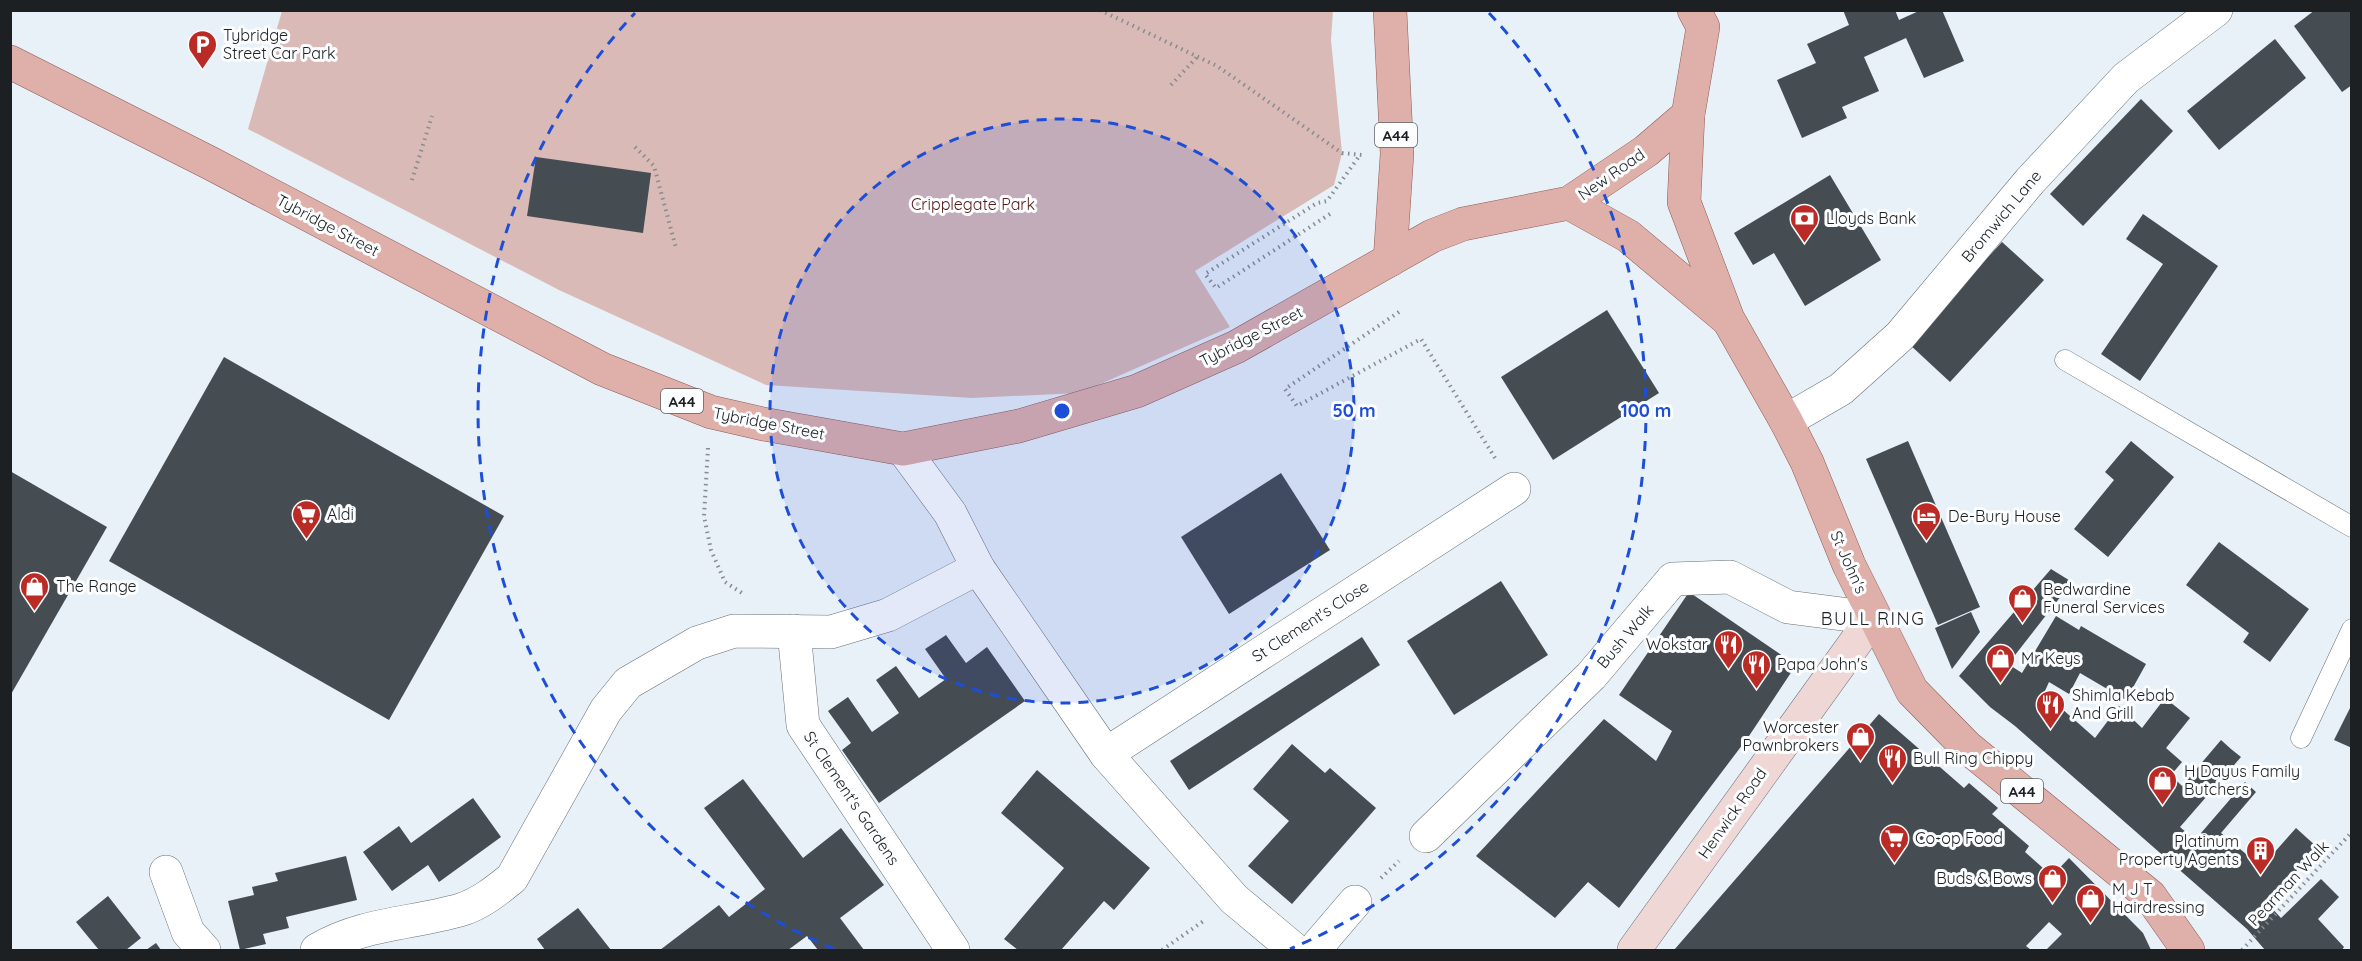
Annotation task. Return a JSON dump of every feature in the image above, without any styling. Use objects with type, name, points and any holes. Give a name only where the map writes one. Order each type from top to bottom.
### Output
[{"type":"main road","name":"A44","points":[[1390,10],[1397,154],[1390,260]]},
{"type":"main road","name":"A44","points":[[1688,115],[1707,16]]},
{"type":"main road","name":"Tybridge Street","points":[[10,62],[210,163],[602,369],[711,412],[763,424],[903,449],[1019,426],[1137,392],[1236,347],[1390,260]]},
{"type":"main road","name":"New Road","points":[[1390,260],[1432,236],[1463,224],[1569,203],[1646,151],[1688,115]]},
{"type":"main road","name":"St John's","points":[[1688,115],[1684,202],[1728,319],[1807,462],[1849,566],[1873,618],[1912,691],[1967,747],[2150,896],[2188,951]]},
{"type":"main road","name":"St John's","points":[[1569,203],[1628,236],[1728,319]]},
{"type":"main road","name":"Henwick Road","points":[[1634,951],[1873,618]]},
{"type":"street","name":"Bromwich Lane","points":[[1786,421],[1841,389],[1900,336],[2030,181],[2126,78],[2216,10]]},
{"type":"street","points":[[903,449],[950,513],[978,568],[1106,754],[1234,899],[1295,951]]},
{"type":"street","name":"St Clement's Close","points":[[1106,754],[1514,489]]},
{"type":"street","points":[[317,951],[338,938],[401,921],[462,910],[488,897],[512,878],[606,710],[628,683],[697,643],[734,631],[831,632],[888,615],[978,568]]},
{"type":"street","name":"Bush Walk","points":[[1426,836],[1592,676],[1673,579],[1730,577],[1788,607],[1873,618]]},
{"type":"street","name":"St Clement's Gardens","points":[[794,631],[803,725],[954,951]]},
{"type":"street","points":[[166,872],[188,932],[204,951]]},
{"type":"street","points":[[1314,951],[1355,902]]},
{"type":"lane","points":[[2065,360],[2352,527]]},
{"type":"lane","points":[[2301,738],[2352,629]]},
{"type":"path","points":[[1100,10],[1217,66],[1342,153],[1360,155],[1327,201],[1317,202],[1205,274],[1216,288],[1330,214]]},
{"type":"path","points":[[1171,85],[1197,57]]},
{"type":"path","points":[[412,180],[432,116]]},
{"type":"path","points":[[634,147],[654,166],[676,248]]},
{"type":"path","points":[[1400,312],[1285,388],[1297,406],[1421,339],[1514,489]]},
{"type":"path","points":[[711,412],[704,516],[711,550],[725,582],[742,594]]},
{"type":"path","name":"Pearman Walk","points":[[2242,951],[2352,832]]},
{"type":"path","points":[[1355,902],[1426,836]]},
{"type":"path","points":[[1162,951],[1234,899]]},
{"type":"green space","name":"Cripplegate Park","points":[[1333,10],[1331,40],[1342,153],[1334,185],[1195,271],[1230,327],[1080,393],[972,398],[766,385],[559,290],[248,129],[282,11]]},
{"type":"building","points":[[1843,10],[1895,10],[1899,20],[1921,10],[1942,10],[1964,61],[1924,78],[1906,38],[1864,57],[1879,91],[1842,107],[1847,118],[1802,138],[1777,80],[1816,63],[1807,44],[1849,25]]},
{"type":"building","points":[[2315,10],[2352,10],[2352,85],[2342,92],[2294,26]]},
{"type":"building","points":[[2275,39],[2306,78],[2219,150],[2187,111]]},
{"type":"building","points":[[2141,99],[2173,131],[2083,226],[2050,194]]},
{"type":"building","points":[[536,157],[651,173],[643,233],[527,216]]},
{"type":"building","name":"Lloyds Bank","points":[[1830,175],[1881,260],[1805,306],[1774,253],[1753,265],[1734,233]]},
{"type":"building","points":[[2143,214],[2218,266],[2140,381],[2101,354],[2163,264],[2126,239]]},
{"type":"building","points":[[2002,242],[2044,280],[1950,382],[1908,343]]},
{"type":"building","points":[[1607,310],[1659,393],[1553,460],[1501,377]]},
{"type":"building","name":"Aldi","points":[[224,357],[504,516],[389,720],[109,561]]},
{"type":"building","points":[[1908,441],[1980,607],[1938,625],[1866,459]]},
{"type":"building","points":[[2131,441],[2174,477],[2108,557],[2074,529],[2114,480],[2105,472]]},
{"type":"building","name":"The Range","points":[[10,471],[107,527],[10,696]]},
{"type":"building","points":[[1281,473],[1330,550],[1229,614],[1181,537]]},
{"type":"building","points":[[2219,542],[2309,609],[2270,662],[2243,642],[2249,633],[2186,585]]},
{"type":"building","points":[[2051,569],[2072,582],[2008,664],[2022,673],[2056,616],[2079,630],[2081,626],[2146,664],[2126,700],[2080,673],[2069,694],[2049,682],[2044,693],[2095,738],[2119,706],[2142,728],[2165,698],[2190,718],[2166,748],[2182,762],[2171,775],[2182,786],[2221,740],[2241,757],[2180,827],[2195,840],[2245,782],[2256,792],[2221,833],[2246,854],[2258,841],[2273,854],[2296,828],[2317,847],[2268,904],[2281,918],[2321,879],[2339,897],[2318,919],[2344,947],[2342,950],[2265,950],[2247,929],[2015,726],[1990,707],[1959,676]]},
{"type":"building","points":[[1501,581],[1548,655],[1454,715],[1407,641]]},
{"type":"building","points":[[1689,592],[1796,665],[1749,736],[1619,908],[1588,882],[1555,918],[1476,856],[1604,719],[1656,761],[1672,731],[1619,695]]},
{"type":"building","points":[[1971,612],[1980,632],[1952,669],[1935,628]]},
{"type":"building","points":[[946,635],[966,663],[987,647],[1025,701],[879,803],[842,750],[851,743],[828,711],[848,697],[872,732],[899,713],[876,680],[896,666],[919,698],[946,679],[925,649]]},
{"type":"building","points":[[1362,637],[1380,665],[1189,790],[1170,761]]},
{"type":"building","points":[[2352,704],[2352,748],[2334,740]]},
{"type":"building","name":"Co-op Food","points":[[1879,714],[1964,788],[1969,783],[1998,808],[1992,814],[2029,846],[2025,852],[2052,876],[2069,858],[2143,933],[2151,950],[2046,950],[2062,934],[2049,922],[2026,946],[2031,950],[1674,950]]},
{"type":"building","points":[[1292,744],[1325,773],[1330,768],[1376,808],[1292,904],[1248,866],[1289,821],[1253,789]]},
{"type":"building","points":[[1037,770],[1150,868],[1114,910],[1104,901],[1061,950],[1018,950],[1004,939],[1064,868],[1001,813]]},
{"type":"building","points":[[743,779],[803,858],[841,828],[884,885],[840,918],[864,950],[818,950],[807,936],[788,950],[660,950],[719,905],[729,917],[765,889],[704,808]]},
{"type":"building","points":[[473,798],[501,837],[439,882],[428,865],[392,891],[363,852],[399,826],[411,843]]},
{"type":"building","points":[[346,856],[357,900],[286,917],[289,928],[263,934],[266,944],[240,950],[228,901],[254,895],[252,887],[278,881],[275,873]]},
{"type":"building","points":[[108,896],[141,938],[126,950],[99,950],[76,922]]},
{"type":"building","points":[[578,908],[611,950],[545,950],[537,939]]},
{"type":"building","points":[[156,943],[161,950],[146,950]]},
{"type":"place","name":"Tybridge Street Car Park","points":[[202,70]]},
{"type":"place","name":"Lloyds Bank","points":[[1805,244]]},
{"type":"place","name":"Aldi","points":[[306,540]]},
{"type":"place","name":"De-Bury House","points":[[1927,542]]},
{"type":"place","name":"The Range","points":[[35,612]]},
{"type":"place","name":"Bedwardine Funeral Services","points":[[2022,624]]},
{"type":"place","name":"Wokstar","points":[[1729,670]]},
{"type":"place","name":"Mr Keys","points":[[2000,684]]},
{"type":"place","name":"Papa John's","points":[[1756,690]]},
{"type":"place","name":"Shimla Kebab And Grill","points":[[2051,730]]},
{"type":"place","name":"Worcester Pawnbrokers","points":[[1860,762]]},
{"type":"place","name":"Bull Ring Chippy","points":[[1892,784]]},
{"type":"place","name":"H Dayus Family Butchers","points":[[2163,806]]},
{"type":"place","name":"Co-op Food","points":[[1894,864]]},
{"type":"place","name":"Platinum Property Agents","points":[[2260,876]]},
{"type":"place","name":"Buds & Bows","points":[[2053,904]]},
{"type":"place","name":"M J T Hairdressing","points":[[2091,924]]},
{"type":"district","name":"BULL RING","points":[[1873,618]]}]
